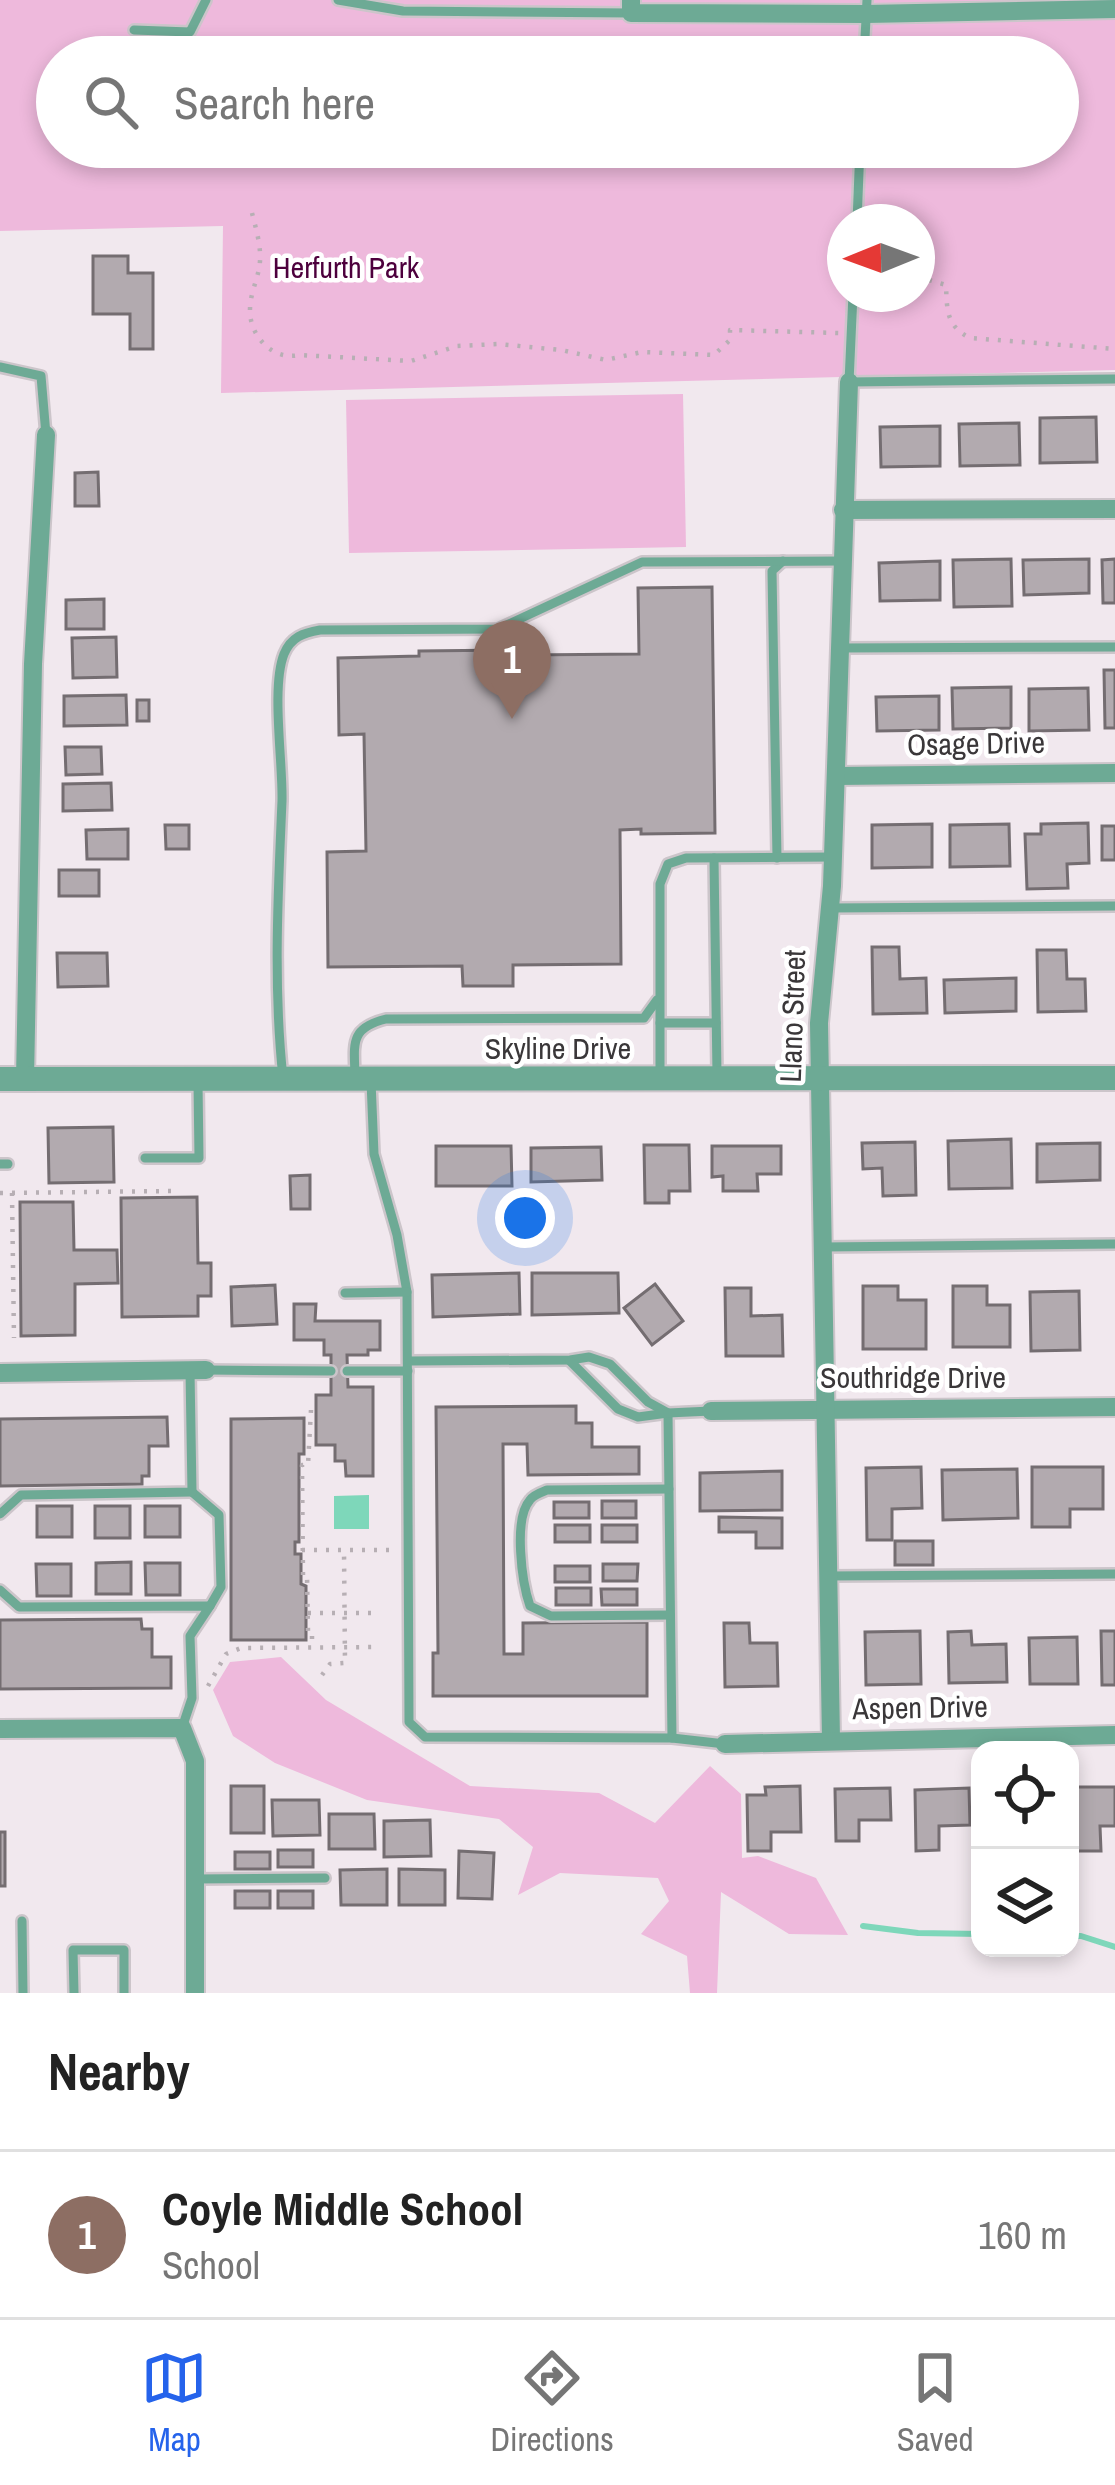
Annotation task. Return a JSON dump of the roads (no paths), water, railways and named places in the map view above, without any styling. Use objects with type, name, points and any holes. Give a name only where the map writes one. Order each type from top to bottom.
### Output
[{"type":"street","points":[[631,6],[1115,9]]},
{"type":"street","name":"Llano Street","points":[[831,1740],[819,1023],[834,857],[849,382]]},
{"type":"street","points":[[12,1079],[46,435]]},
{"type":"street","points":[[843,510],[1115,508]]},
{"type":"street","name":"Osage Drive","points":[[837,776],[1115,772]]},
{"type":"street","name":"Skyline Drive","points":[[12,1079],[1115,1078]]},
{"type":"street","points":[[0,1373],[198,1371]]},
{"type":"street","name":"Southridge Drive","points":[[711,1412],[1115,1407]]},
{"type":"street","points":[[0,1729],[182,1728],[195,1761],[195,1993]]},
{"type":"street","name":"Aspen Drive","points":[[725,1744],[1115,1735]]},
{"type":"lane","points":[[134,30],[190,32],[206,0]]},
{"type":"lane","points":[[338,0],[404,11],[631,6]]},
{"type":"lane","points":[[857,204],[859,168]]},
{"type":"lane","name":"Llano Street","points":[[849,382],[852,312]]},
{"type":"lane","points":[[0,367],[41,376],[46,435]]},
{"type":"lane","points":[[849,382],[1115,379]]},
{"type":"lane","points":[[777,858],[772,572],[783,561]]},
{"type":"lane","points":[[283,1078],[276,1005],[282,800],[279,675],[289,644],[302,634],[320,630],[498,629],[642,562],[842,561]]},
{"type":"lane","points":[[840,649],[1115,647]]},
{"type":"lane","points":[[660,1079],[660,884],[668,864],[686,858],[834,857]]},
{"type":"lane","points":[[714,858],[717,1079]]},
{"type":"lane","points":[[830,908],[1115,906]]},
{"type":"lane","points":[[660,995],[644,1018],[386,1019],[359,1031],[354,1043],[407,1292],[409,1722],[424,1737],[672,1738],[725,1744]]},
{"type":"lane","points":[[660,1023],[716,1023]]},
{"type":"lane","points":[[145,1158],[199,1158],[198,1078]]},
{"type":"lane","points":[[823,1247],[1115,1244]]},
{"type":"lane","points":[[345,1293],[407,1292]]},
{"type":"lane","points":[[347,1370],[589,1357],[610,1364],[648,1402],[668,1413]]},
{"type":"lane","points":[[570,1360],[618,1409],[638,1417],[711,1412]]},
{"type":"lane","points":[[192,1492],[198,1371],[331,1371]]},
{"type":"lane","points":[[668,1413],[672,1738]]},
{"type":"lane","points":[[668,1489],[547,1490],[531,1497],[521,1516],[523,1585],[530,1606],[550,1616],[670,1616]]},
{"type":"lane","points":[[0,1514],[21,1495],[192,1492],[219,1515],[221,1587],[190,1636],[192,1698],[182,1728]]},
{"type":"lane","points":[[828,1576],[1115,1574]]},
{"type":"lane","points":[[0,1590],[19,1607],[210,1606]]},
{"type":"lane","points":[[195,1880],[325,1878]]},
{"type":"lane","points":[[22,1921],[23,1993]]},
{"type":"lane","points":[[74,1993],[73,1951],[124,1950],[124,1993]]},
{"type":"waterway","points":[[863,1926],[971,1934]]},
{"type":"waterway","points":[[1079,1936],[1115,1947]]},
{"type":"place","name":"Coyle Middle School","points":[[512,719]]},
{"type":"park label","name":"Herfurth Park","points":[[346,268]]}]
